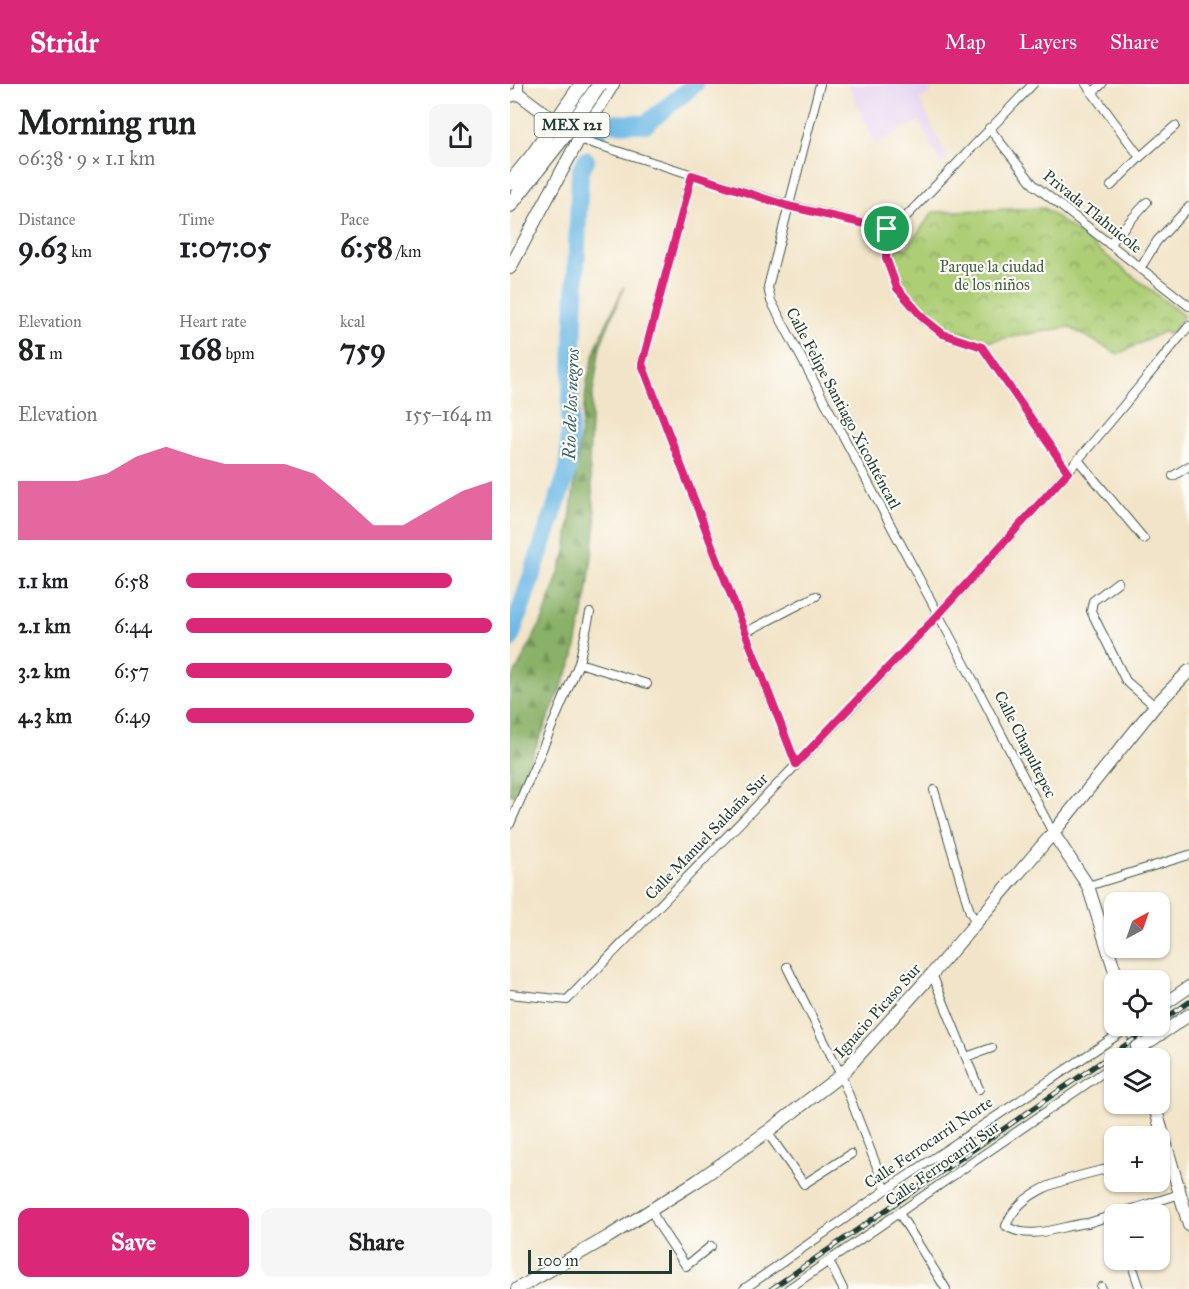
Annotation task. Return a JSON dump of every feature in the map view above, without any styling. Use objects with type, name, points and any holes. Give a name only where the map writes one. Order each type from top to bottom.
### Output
[{"type":"main road","name":"MEX 121","points":[[510,205],[582,84]]},
{"type":"main road","name":"MEX 121","points":[[510,183],[564,136],[600,84]]},
{"type":"main road","points":[[510,268],[579,139],[613,84]]},
{"type":"main road","points":[[516,91],[579,139]]},
{"type":"main road","name":"Ignacio Picaso Sur","points":[[515,1289],[608,1237],[697,1181],[767,1132],[841,1075],[932,974],[1053,833],[1155,706],[1189,671]]},
{"type":"main road","name":"Calle Chapultepec","points":[[1053,833],[1088,886],[1115,970]]},
{"type":"main road","points":[[1170,1000],[1189,987]]},
{"type":"main road","points":[[1147,1048],[1189,1015]]},
{"type":"main road","points":[[1170,1168],[1189,1225]]},
{"type":"street","name":"Calle Felipe Santiago Xicohténcatl","points":[[820,84],[768,287],[771,301],[938,615]]},
{"type":"street","points":[[579,139],[788,206],[887,229],[898,225],[1033,84]]},
{"type":"street","points":[[1086,84],[1140,157]]},
{"type":"street","points":[[1092,93],[1102,84]]},
{"type":"street","points":[[1111,186],[1175,126]]},
{"type":"street","name":"Privada Tlahuicole","points":[[989,128],[1034,185],[1189,306]]},
{"type":"street","points":[[692,175],[642,364],[796,764]]},
{"type":"street","points":[[1108,244],[1147,202]]},
{"type":"street","points":[[1140,268],[1157,241],[1189,207]]},
{"type":"street","points":[[887,229],[886,258],[897,288],[924,319],[943,334],[982,347],[1068,472]]},
{"type":"street","name":"Calle Manuel Saldaña Sur","points":[[510,994],[567,1000],[938,615],[1068,472],[1189,326]]},
{"type":"street","points":[[1078,460],[1144,539]]},
{"type":"street","points":[[1173,476],[1189,466]]},
{"type":"street","points":[[1118,582],[1093,601],[1090,610],[1126,681],[1155,706]]},
{"type":"street","points":[[746,632],[816,596]]},
{"type":"street","points":[[510,824],[579,663],[590,613]]},
{"type":"street","name":"Calle Chapultepec","points":[[938,615],[1053,833]]},
{"type":"street","points":[[579,663],[647,684]]},
{"type":"street","points":[[934,790],[970,912],[976,922]]},
{"type":"street","points":[[1088,886],[1189,855]]},
{"type":"street","points":[[787,967],[841,1075],[886,1190]]},
{"type":"street","points":[[932,974],[979,1089]]},
{"type":"street","name":"Calle Ferrocarril Norte","points":[[744,1289],[886,1190],[1117,1036]]},
{"type":"street","points":[[966,1057],[992,1048]]},
{"type":"street","name":"Calle Ferrocarril Sur","points":[[788,1289],[1104,1072]]},
{"type":"street","points":[[767,1132],[804,1184],[851,1154]]},
{"type":"street","points":[[1104,1170],[1038,1191],[1019,1204],[1006,1226],[1022,1232],[1038,1233],[1072,1224],[1088,1223],[1180,1194]]},
{"type":"street","points":[[651,1209],[658,1224],[686,1266],[711,1246]]},
{"type":"street","points":[[898,1213],[946,1289]]},
{"type":"street","points":[[829,1261],[843,1289]]},
{"type":"street","points":[[1134,1271],[1140,1289]]},
{"type":"street","points":[[510,1282],[515,1289]]},
{"type":"shaded area","points":[[848,84],[927,84],[931,93],[919,99],[948,158],[941,165],[919,121],[875,144]]},
{"type":"green space","name":"Parque la ciudad de los niños","points":[[1045,208],[1184,316],[1169,335],[1165,331],[1118,354],[1069,327],[983,342],[925,317],[898,284],[889,259],[891,244],[906,249],[933,212]]},
{"type":"green space","points":[[624,287],[600,346],[592,399],[589,464],[596,523],[587,594],[573,660],[515,796],[510,794],[510,683],[543,619],[566,552],[587,382],[597,344]]},
{"type":"waterway","name":"Rio de los negros","points":[[597,134],[602,123],[646,124],[695,84]]},
{"type":"waterway","name":"Rio de los negros","points":[[510,639],[568,470],[580,172],[586,160]]},
{"type":"railway","points":[[1170,1015],[1189,1002]]},
{"type":"railway","points":[[771,1289],[1138,1036]]},
{"type":"route","points":[[692,175],[788,206],[887,229],[886,258],[897,288],[924,319],[943,334],[982,347],[1068,472],[938,615],[796,764],[642,364],[692,175]]}]
